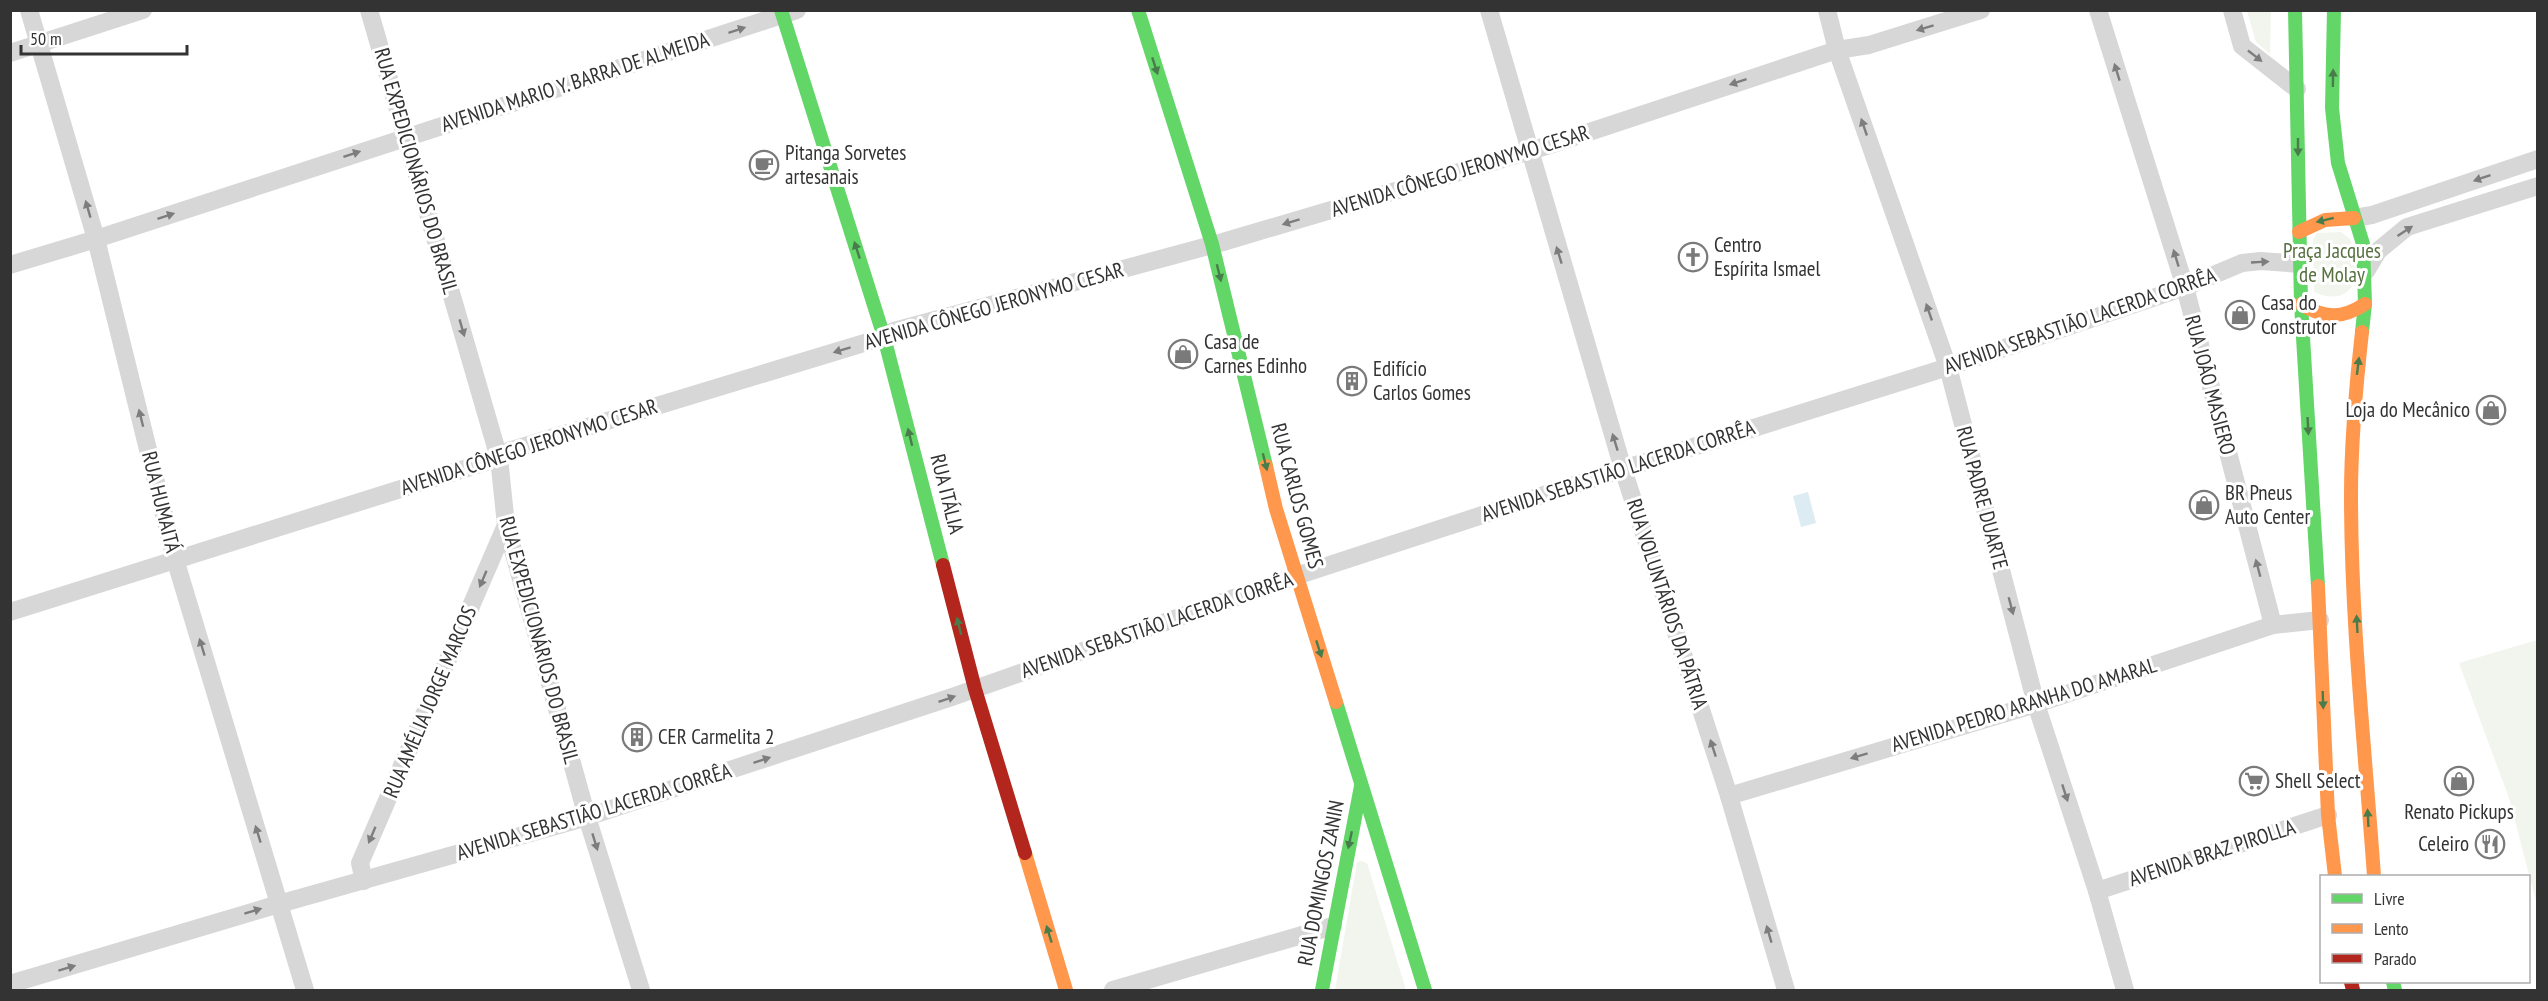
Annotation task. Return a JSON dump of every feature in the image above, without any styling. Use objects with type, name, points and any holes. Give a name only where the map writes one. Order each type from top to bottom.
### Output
[{"type":"street","name":"RUA HUMAITÁ","points":[[29,10],[96,239],[175,559],[305,990]]},
{"type":"street","points":[[10,53],[142,10]]},
{"type":"street","name":"RUA EXPEDICIONÁRIOS DO BRASIL","points":[[369,10],[499,458],[506,525],[587,817],[641,990]]},
{"type":"street","name":"RUA CARLOS GOMES","points":[[1138,10],[1212,244],[1276,508],[1425,990]]},
{"type":"street","name":"RUA VOLUNTÁRIOS DA PÁTRIA","points":[[1489,10],[1528,151],[1623,469],[1729,795],[1786,990]]},
{"type":"street","name":"RUA PADRE DUARTE","points":[[1827,10],[1837,50],[1948,367],[2036,704],[2097,891],[2125,990]]},
{"type":"street","name":"AVENIDA CÔNEGO JERONYMO CESAR","points":[[10,612],[499,458],[505,452],[885,337],[894,332],[1212,244],[1528,151],[1837,50],[1869,45],[1981,10]]},
{"type":"street","name":"RUA JOÃO MASIERO","points":[[2098,10],[2185,287],[2273,625]]},
{"type":"street","points":[[2232,10],[2242,46],[2298,89]]},
{"type":"street","points":[[2295,10],[2301,304],[2320,620],[2328,815],[2335,875]]},
{"type":"street","points":[[2334,10],[2334,126],[2338,163],[2363,244],[2365,272],[2365,304],[2354,400],[2351,495],[2354,590],[2374,875]]},
{"type":"street","name":"AVENIDA MARIO Y. BARRA DE ALMEIDA","points":[[10,265],[96,239],[787,12]]},
{"type":"street","name":"RUA ITÁLIA","points":[[787,12],[885,337],[975,689],[1066,990]]},
{"type":"street","points":[[2298,231],[2315,222],[2334,217],[2354,218],[2372,215],[2538,159]]},
{"type":"street","points":[[2365,272],[2378,251],[2407,227],[2538,186]]},
{"type":"street","name":"AVENIDA SEBASTIÃO LACERDA CORRÊA","points":[[10,984],[279,904],[587,817],[975,689],[1296,576],[1623,469],[1948,367],[2185,287],[2242,264],[2261,261],[2300,264]]},
{"type":"street","points":[[2301,304],[2316,314],[2333,318],[2351,314],[2365,304]]},
{"type":"street","name":"RUA AMÉLIA JORGE MARCOS","points":[[364,881],[360,864],[506,525]]},
{"type":"street","name":"AVENIDA PEDRO ARANHA DO AMARAL","points":[[1729,795],[2036,704],[2273,625],[2320,620]]},
{"type":"street","name":"RUA DOMINGOS ZANIN","points":[[1322,990],[1362,783]]},
{"type":"street","name":"AVENIDA BRAZ PIROLLA","points":[[2097,891],[2328,815]]},
{"type":"street","points":[[1113,990],[1333,926]]},
{"type":"green space","points":[[2247,11],[2271,11],[2270,54],[2256,42]]},
{"type":"green space","name":"Praça Jacques de Molay","points":[[2341,232],[2351,240],[2354,280],[2348,291],[2343,294],[2325,296],[2314,292],[2313,240],[2317,233]]},
{"type":"green space","points":[[2538,640],[2537,905],[2509,798],[2459,663]]},
{"type":"green space","points":[[1357,862],[1367,863],[1406,990],[1335,990]]},
{"type":"shaded area","points":[[1808,492],[1816,523],[1801,527],[1793,496]]},
{"type":"traffic: fast","points":[[781,10],[884,337],[943,565]]},
{"type":"traffic: fast","points":[[1138,10],[1212,244],[1266,466]]},
{"type":"traffic: fast","points":[[2295,10],[2301,304],[2318,586]]},
{"type":"traffic: fast","points":[[2334,10],[2332,108],[2338,163],[2363,244],[2365,304],[2362,332]]},
{"type":"traffic: fast","points":[[1336,702],[1425,990]]},
{"type":"traffic: fast","points":[[1322,990],[1361,786]]},
{"type":"traffic: fast","points":[[2393,983],[2395,990]]},
{"type":"traffic: slow","points":[[2299,232],[2325,220],[2354,218]]},
{"type":"traffic: slow","points":[[2301,304],[2326,315],[2341,315],[2365,304]]},
{"type":"traffic: slow","points":[[2362,332],[2352,454],[2352,543],[2356,638],[2374,875]]},
{"type":"traffic: slow","points":[[1266,466],[1276,509],[1336,702]]},
{"type":"traffic: slow","points":[[2318,586],[2328,815],[2335,875]]},
{"type":"traffic: slow","points":[[1025,853],[1066,990]]},
{"type":"traffic: jam","points":[[943,565],[975,689],[1025,853]]},
{"type":"traffic: jam","points":[[2351,983],[2353,990]]},
{"type":"place","name":"Pitanga Sorvetes artesanais","points":[[764,165]]},
{"type":"place","name":"Centro Espírita Ismael","points":[[1693,257]]},
{"type":"place","name":"Casa do Construtor","points":[[2240,315]]},
{"type":"place","name":"Casa de Carnes Edinho","points":[[1183,354]]},
{"type":"place","name":"Edifício Carlos Gomes","points":[[1352,381]]},
{"type":"place","name":"Loja do Mecânico","points":[[2491,410]]},
{"type":"place","name":"BR Pneus Auto Center","points":[[2204,505]]},
{"type":"place","name":"CER Carmelita 2","points":[[637,737]]},
{"type":"place","name":"Shell Select","points":[[2254,781]]},
{"type":"place","name":"Renato Pickups","points":[[2459,781]]},
{"type":"place","name":"Celeiro","points":[[2490,844]]}]
